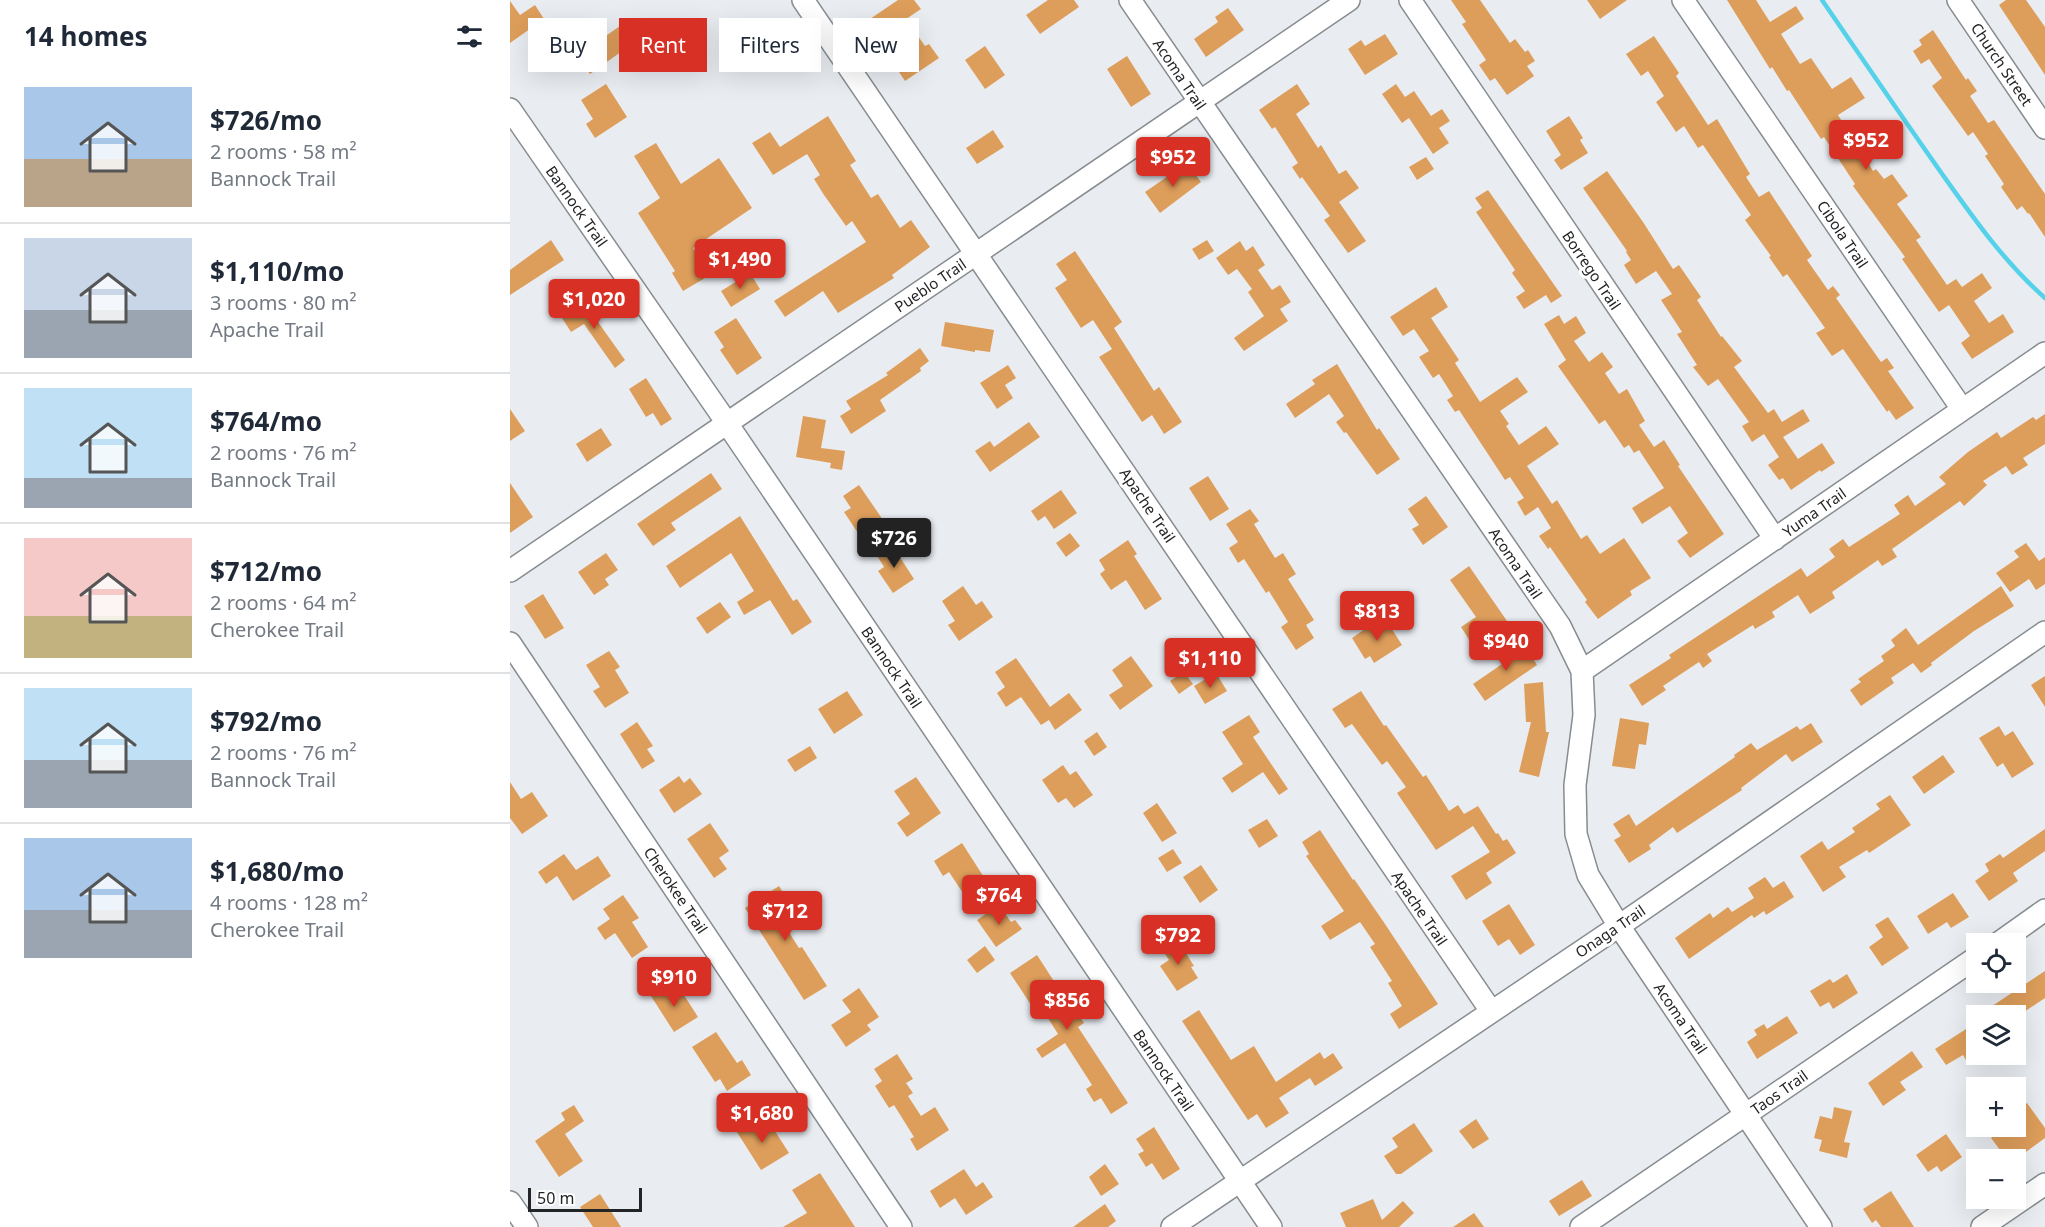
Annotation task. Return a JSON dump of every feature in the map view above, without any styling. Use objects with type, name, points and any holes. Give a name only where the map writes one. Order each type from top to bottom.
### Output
[{"type":"street","name":"Apache Trail","points":[[803,0],[1491,1011]]},
{"type":"street","name":"Acoma Trail","points":[[1130,0],[1560,626],[1582,671],[1584,715],[1575,785],[1576,834],[1588,875],[1619,926],[1821,1227]]},
{"type":"street","name":"Pueblo Trail","points":[[510,571],[1349,0]]},
{"type":"street","name":"Borrego Trail","points":[[1410,0],[1775,539]]},
{"type":"street","name":"Cibola Trail","points":[[1683,0],[1962,409]]},
{"type":"street","name":"Church Street","points":[[1958,0],[2045,128]]},
{"type":"street","name":"Bannock Trail","points":[[510,109],[727,423],[1271,1227]]},
{"type":"street","name":"Yuma Trail","points":[[1582,671],[2045,353]]},
{"type":"street","name":"Onaga Trail","points":[[1172,1227],[1619,926],[2045,632]]},
{"type":"street","name":"Cherokee Trail","points":[[510,643],[901,1227]]},
{"type":"street","points":[[2012,933],[2045,910]]},
{"type":"street","name":"Taos Trail","points":[[1581,1227],[1966,965]]},
{"type":"street","points":[[1982,1227],[2045,1184]]},
{"type":"street","points":[[510,1202],[527,1227]]},
{"type":"building","points":[[898,0],[914,0],[921,9],[908,18],[871,18]]},
{"type":"building","points":[[1048,0],[1074,0],[1079,7],[1040,34],[1026,15]]},
{"type":"building","points":[[1451,0],[1480,0],[1510,43],[1515,39],[1525,52],[1528,50],[1535,61],[1527,66],[1534,76],[1507,95],[1495,78],[1490,81],[1479,65],[1486,60],[1462,24],[1466,22]]},
{"type":"building","points":[[1587,0],[1627,0],[1600,19]]},
{"type":"building","points":[[1727,0],[1756,0],[1770,22],[1796,6],[1804,19],[1781,34],[1800,64],[1811,58],[1832,89],[1851,77],[1865,98],[1838,115],[1873,171],[1876,169],[1884,179],[1892,174],[1908,196],[1897,204],[1921,237],[1916,240],[1947,285],[1956,279],[1962,287],[1982,273],[1992,288],[1974,301],[1989,323],[2003,314],[2014,332],[1972,359],[1961,343],[1970,336],[1949,305],[1939,312],[1902,259],[1905,257],[1853,186],[1855,184],[1824,137],[1821,139],[1789,90],[1787,91],[1772,67],[1770,69]]},
{"type":"building","points":[[2006,0],[2026,0],[2045,27],[2045,75],[1999,5]]},
{"type":"building","points":[[510,1],[520,15],[535,5],[543,18],[528,18],[528,30],[510,43]]},
{"type":"building","points":[[1228,8],[1244,30],[1206,57],[1194,39],[1218,22],[1215,17]]},
{"type":"building","points":[[619,27],[619,53],[607,62],[607,35]]},
{"type":"building","points":[[1933,30],[1966,80],[1968,78],[1977,91],[1970,96],[1988,123],[1994,120],[2045,194],[2045,237],[2022,206],[2017,210],[2001,187],[2004,184],[1985,156],[1988,154],[1973,132],[1968,136],[1932,86],[1942,78],[1929,59],[1921,64],[1913,51],[1922,45],[1919,40]]},
{"type":"building","points":[[1385,34],[1398,54],[1365,75],[1348,49],[1361,40],[1365,46]]},
{"type":"building","points":[[1654,36],[1679,73],[1676,76],[1708,125],[1717,119],[1750,174],[1746,177],[1759,197],[1769,191],[1812,256],[1807,260],[1828,290],[1833,286],[1840,295],[1836,298],[1881,362],[1887,358],[1894,368],[1888,371],[1914,408],[1896,420],[1889,410],[1887,412],[1843,349],[1832,356],[1816,333],[1825,328],[1787,274],[1783,277],[1769,257],[1771,256],[1745,220],[1751,215],[1703,145],[1698,148],[1684,126],[1676,132],[1656,102],[1664,96],[1648,71],[1641,76],[1626,54]]},
{"type":"building","points":[[919,37],[925,46],[929,44],[939,58],[919,72]]},
{"type":"building","points":[[985,46],[1005,75],[985,89],[965,60]]},
{"type":"building","points":[[1127,56],[1151,94],[1131,107],[1107,69]]},
{"type":"building","points":[[899,72],[918,72],[905,81]]},
{"type":"building","points":[[606,84],[627,117],[595,138],[586,124],[593,119],[581,100]]},
{"type":"building","points":[[1297,84],[1310,104],[1296,114],[1318,148],[1321,145],[1339,174],[1346,170],[1359,188],[1339,202],[1366,241],[1348,253],[1324,220],[1330,216],[1292,167],[1298,163],[1275,127],[1272,129],[1259,110]]},
{"type":"building","points":[[1396,84],[1405,97],[1414,91],[1431,116],[1442,109],[1450,121],[1439,128],[1449,143],[1433,154],[1409,118],[1402,123],[1382,94]]},
{"type":"building","points":[[828,116],[856,161],[850,165],[871,198],[878,194],[900,228],[911,220],[930,247],[892,275],[894,278],[838,313],[823,291],[785,317],[774,301],[866,242],[852,221],[846,226],[824,195],[814,179],[820,175],[807,154],[773,175],[752,143],[770,132],[780,147]]},
{"type":"building","points":[[1569,116],[1583,138],[1580,140],[1588,153],[1561,170],[1554,160],[1561,155],[1546,131]]},
{"type":"building","points":[[993,130],[1004,147],[977,164],[966,148]]},
{"type":"building","points":[[656,143],[681,184],[719,158],[752,208],[693,248],[710,275],[683,291],[672,273],[675,271],[638,213],[660,198],[634,156]]},
{"type":"building","points":[[1426,157],[1434,169],[1417,180],[1409,167]]},
{"type":"building","points":[[1187,163],[1201,182],[1160,213],[1145,192]]},
{"type":"building","points":[[1607,171],[1673,269],[1679,265],[1701,297],[1697,300],[1721,337],[1742,361],[1734,367],[1768,413],[1774,409],[1782,422],[1803,409],[1810,421],[1783,437],[1798,459],[1822,443],[1835,463],[1821,472],[1820,470],[1791,490],[1783,478],[1779,480],[1768,465],[1779,457],[1764,434],[1752,442],[1742,426],[1749,422],[1718,379],[1708,386],[1693,367],[1697,365],[1677,334],[1682,332],[1661,300],[1672,294],[1656,271],[1636,284],[1624,265],[1631,260],[1627,251],[1583,188]]},
{"type":"building","points":[[1488,190],[1562,296],[1551,303],[1546,295],[1524,309],[1516,297],[1525,291],[1512,273],[1515,270],[1476,212],[1482,208],[1475,198]]},
{"type":"building","points":[[551,240],[564,260],[510,295],[510,270]]},
{"type":"building","points":[[1207,240],[1214,251],[1199,260],[1192,249]]},
{"type":"building","points":[[1240,241],[1246,251],[1253,246],[1265,265],[1258,270],[1272,290],[1280,285],[1291,302],[1280,309],[1288,321],[1244,351],[1234,338],[1264,316],[1248,292],[1252,289],[1237,269],[1228,275],[1216,258]]},
{"type":"building","points":[[1075,251],[1122,322],[1114,328],[1154,391],[1159,387],[1182,422],[1164,434],[1152,415],[1142,422],[1099,357],[1112,349],[1093,320],[1081,328],[1055,288],[1067,280],[1056,264]]},
{"type":"building","points":[[748,252],[756,265],[738,276],[730,263]]},
{"type":"building","points":[[750,273],[760,289],[731,307],[721,291]]},
{"type":"building","points":[[1436,287],[1448,307],[1431,318],[1459,360],[1455,363],[1480,402],[1517,377],[1528,392],[1500,411],[1509,424],[1506,426],[1519,445],[1546,426],[1559,444],[1527,466],[1552,504],[1557,500],[1581,539],[1587,535],[1600,554],[1624,538],[1651,578],[1630,591],[1632,595],[1598,619],[1550,547],[1548,549],[1539,536],[1551,528],[1538,507],[1525,516],[1517,502],[1524,498],[1510,477],[1505,480],[1459,410],[1455,412],[1447,400],[1453,396],[1439,374],[1433,378],[1419,357],[1429,351],[1414,329],[1403,336],[1390,317]]},
{"type":"building","points":[[592,298],[600,311],[593,315],[625,360],[615,368],[584,324],[571,332],[562,318]]},
{"type":"building","points":[[1559,315],[1564,324],[1576,316],[1586,333],[1574,341],[1589,362],[1602,352],[1613,367],[1605,373],[1619,394],[1627,389],[1645,421],[1639,425],[1654,447],[1664,440],[1680,465],[1678,466],[1724,534],[1690,558],[1677,541],[1688,533],[1670,506],[1642,524],[1632,508],[1664,488],[1639,450],[1634,453],[1629,445],[1624,448],[1605,420],[1599,424],[1558,366],[1566,360],[1544,324]]},
{"type":"building","points":[[736,318],[762,358],[737,375],[720,350],[724,347],[714,332]]},
{"type":"building","points":[[945,322],[994,330],[990,352],[975,350],[975,352],[941,346]]},
{"type":"building","points":[[920,348],[929,361],[920,368],[921,371],[880,400],[886,411],[851,434],[840,416],[851,409],[846,401],[888,375],[886,373]]},
{"type":"building","points":[[1337,364],[1377,430],[1379,428],[1400,459],[1377,475],[1336,422],[1344,416],[1329,394],[1295,418],[1286,404],[1315,384],[1312,380]]},
{"type":"building","points":[[1008,365],[1016,378],[1005,385],[1013,398],[997,409],[980,383]]},
{"type":"building","points":[[646,378],[672,419],[661,426],[653,413],[646,417],[629,389]]},
{"type":"building","points":[[510,409],[525,431],[510,441]]},
{"type":"building","points":[[2045,414],[2045,444],[2023,458],[2028,465],[2012,475],[2006,466],[1983,481],[1987,485],[1964,506],[1960,501],[1892,549],[1897,557],[1882,566],[1878,560],[1832,592],[1835,598],[1810,614],[1798,595],[1772,612],[1775,617],[1755,629],[1753,625],[1707,654],[1712,661],[1703,668],[1699,662],[1663,686],[1666,690],[1642,706],[1629,685],[1671,658],[1669,655],[1801,568],[1807,577],[1835,557],[1829,549],[1843,539],[1849,547],[1900,514],[1894,505],[1908,495],[1915,506],[1946,484],[1939,477],[1968,452],[1997,432],[2001,438],[2033,417],[2036,420]]},
{"type":"building","points":[[803,416],[826,420],[821,448],[845,451],[842,470],[830,468],[831,463],[796,457]]},
{"type":"building","points":[[1029,422],[1040,437],[990,472],[975,451],[990,441],[994,447]]},
{"type":"building","points":[[601,428],[612,445],[587,462],[576,444]]},
{"type":"building","points":[[711,473],[722,489],[671,523],[676,530],[653,546],[637,524]]},
{"type":"building","points":[[1208,476],[1229,509],[1210,521],[1189,488]]},
{"type":"building","points":[[510,483],[533,517],[510,533]]},
{"type":"building","points":[[859,485],[883,520],[860,536],[844,512],[851,508],[843,496]]},
{"type":"building","points":[[1061,490],[1077,513],[1054,529],[1045,516],[1038,521],[1031,511]]},
{"type":"building","points":[[1426,496],[1448,527],[1423,545],[1412,529],[1419,525],[1408,509]]},
{"type":"building","points":[[1250,509],[1259,521],[1254,524],[1275,558],[1283,553],[1296,574],[1288,579],[1314,620],[1306,625],[1314,638],[1296,650],[1281,627],[1288,622],[1269,591],[1266,593],[1244,559],[1238,563],[1229,548],[1238,542],[1226,524]]},
{"type":"building","points":[[740,516],[793,601],[797,599],[812,622],[792,635],[770,600],[744,615],[737,602],[754,591],[731,553],[680,588],[666,566]]},
{"type":"building","points":[[1070,533],[1080,546],[1066,557],[1056,543]]},
{"type":"building","points":[[1128,540],[1137,554],[1134,556],[1162,599],[1145,610],[1126,580],[1111,590],[1100,574],[1105,570],[1099,560]]},
{"type":"building","points":[[2026,543],[2039,561],[2045,557],[2045,584],[2036,590],[2029,579],[2010,592],[1996,573],[2019,557],[2014,551]]},
{"type":"building","points":[[892,545],[914,579],[893,593],[878,571],[884,567],[876,554]]},
{"type":"building","points":[[606,553],[618,570],[605,579],[609,585],[594,595],[578,572]]},
{"type":"building","points":[[1469,566],[1507,621],[1497,627],[1502,635],[1477,652],[1461,627],[1476,617],[1450,580]]},
{"type":"building","points":[[963,586],[976,605],[982,601],[993,617],[959,641],[948,625],[955,621],[942,601]]},
{"type":"building","points":[[2001,586],[2014,606],[1974,631],[1921,673],[1913,663],[1891,678],[1894,683],[1861,706],[1850,690],[1861,682],[1858,679],[1884,661],[1881,656],[1895,646],[1891,640],[1906,628],[1918,645]]},
{"type":"building","points":[[543,594],[564,628],[545,639],[524,606]]},
{"type":"building","points":[[720,602],[731,617],[707,634],[696,618]]},
{"type":"building","points":[[1377,621],[1381,627],[1388,623],[1402,645],[1374,663],[1370,656],[1365,659],[1352,638]]},
{"type":"building","points":[[1522,641],[1537,665],[1485,701],[1473,684],[1508,660],[1504,653]]},
{"type":"building","points":[[609,651],[620,667],[615,670],[629,693],[605,708],[593,691],[600,687],[586,665]]},
{"type":"building","points":[[1131,656],[1153,686],[1120,710],[1109,695],[1123,686],[1112,670]]},
{"type":"building","points":[[1016,658],[1050,707],[1069,693],[1082,710],[1055,730],[1049,720],[1041,725],[1021,697],[1006,707],[997,693],[1005,687],[995,672]]},
{"type":"building","points":[[1184,672],[1193,684],[1179,694],[1170,681]]},
{"type":"building","points":[[1216,673],[1227,691],[1205,704],[1194,686]]},
{"type":"building","points":[[2045,676],[2045,707],[2031,685]]},
{"type":"building","points":[[1543,682],[1546,732],[1549,732],[1539,777],[1519,772],[1531,722],[1526,722],[1524,684]]},
{"type":"building","points":[[847,691],[863,715],[834,734],[818,709]]},
{"type":"building","points":[[1361,691],[1384,726],[1386,725],[1423,777],[1426,775],[1449,811],[1458,805],[1464,814],[1478,806],[1496,834],[1498,833],[1503,841],[1507,839],[1516,853],[1486,873],[1492,883],[1466,900],[1451,876],[1490,852],[1473,826],[1436,850],[1397,793],[1406,787],[1387,761],[1382,765],[1352,724],[1345,728],[1332,709]]},
{"type":"building","points":[[1249,715],[1260,732],[1253,737],[1288,789],[1279,795],[1263,772],[1232,793],[1222,778],[1243,764],[1222,732]]},
{"type":"building","points":[[1620,718],[1649,723],[1646,745],[1639,744],[1635,769],[1612,766]]},
{"type":"building","points":[[637,722],[653,746],[647,749],[655,761],[642,769],[620,734]]},
{"type":"building","points":[[1811,723],[1823,742],[1792,762],[1786,754],[1741,788],[1742,790],[1677,833],[1673,827],[1649,845],[1651,849],[1629,863],[1614,840],[1621,836],[1613,824],[1629,814],[1636,826],[1735,757],[1734,755],[1751,743],[1757,750],[1797,726],[1800,730]]},
{"type":"building","points":[[1999,726],[2005,736],[2013,731],[2034,764],[2012,778],[2003,763],[1997,767],[1979,738]]},
{"type":"building","points":[[1097,732],[1107,747],[1094,756],[1084,741]]},
{"type":"building","points":[[810,746],[817,758],[795,772],[787,760]]},
{"type":"building","points":[[1943,755],[1955,772],[1924,794],[1912,777]]},
{"type":"building","points":[[1063,765],[1070,775],[1076,771],[1093,795],[1074,808],[1066,798],[1058,803],[1042,780]]},
{"type":"building","points":[[679,776],[684,783],[690,778],[702,794],[674,813],[659,790]]},
{"type":"building","points":[[916,777],[941,813],[907,837],[897,823],[910,814],[894,791]]},
{"type":"building","points":[[510,782],[521,799],[532,792],[548,816],[522,834],[510,818]]},
{"type":"building","points":[[1890,795],[1911,825],[1869,853],[1867,850],[1839,867],[1846,877],[1823,892],[1800,856],[1822,841],[1828,850],[1855,832],[1852,828],[1880,809],[1876,804]]},
{"type":"building","points":[[1157,803],[1177,833],[1162,842],[1143,813]]},
{"type":"building","points":[[1267,819],[1278,836],[1259,848],[1248,830]]},
{"type":"building","points":[[710,823],[729,851],[719,858],[727,869],[714,878],[687,839]]},
{"type":"building","points":[[2045,829],[2045,851],[2013,873],[2018,881],[1989,901],[1975,881],[1989,871],[1985,864],[2000,854],[2003,858]]},
{"type":"building","points":[[1320,830],[1438,1004],[1399,1029],[1390,1014],[1402,1006],[1388,983],[1392,981],[1370,947],[1375,944],[1360,922],[1330,940],[1321,926],[1344,911],[1306,856],[1309,854],[1302,842]]},
{"type":"building","points":[[962,843],[987,882],[965,896],[949,872],[943,876],[934,861]]},
{"type":"building","points":[[1173,849],[1182,863],[1167,872],[1158,858]]},
{"type":"building","points":[[564,854],[576,870],[598,856],[611,876],[573,901],[557,876],[546,884],[538,872]]},
{"type":"building","points":[[1201,865],[1218,890],[1200,903],[1183,877]]},
{"type":"building","points":[[1765,877],[1773,888],[1784,881],[1794,897],[1766,915],[1764,911],[1754,918],[1752,915],[1689,959],[1675,938],[1710,913],[1713,918],[1728,907],[1732,912],[1754,898],[1748,888]]},
{"type":"building","points":[[779,886],[795,912],[781,920],[827,986],[804,1000],[745,908]]},
{"type":"building","points":[[1953,893],[1969,917],[1951,928],[1947,922],[1928,934],[1917,916]]},
{"type":"building","points":[[623,895],[639,918],[632,922],[648,947],[632,958],[615,933],[605,940],[597,928],[610,919],[603,909]]},
{"type":"building","points":[[1509,904],[1535,945],[1520,955],[1509,939],[1498,946],[1482,921]]},
{"type":"building","points":[[999,905],[1011,922],[1015,920],[1022,929],[996,947],[977,920]]},
{"type":"building","points":[[1888,917],[1909,948],[1882,966],[1869,947],[1883,937],[1875,925]]},
{"type":"building","points":[[1177,939],[1194,966],[1191,967],[1198,978],[1177,991],[1160,966],[1169,960],[1162,949]]},
{"type":"building","points":[[985,946],[995,960],[977,973],[967,960]]},
{"type":"building","points":[[1037,955],[1070,1006],[1072,1005],[1084,1023],[1078,1027],[1128,1103],[1111,1114],[1101,1098],[1094,1102],[1086,1089],[1092,1085],[1065,1043],[1042,1058],[1036,1049],[1058,1034],[1041,1007],[1035,1011],[1010,973]]},
{"type":"building","points":[[2045,971],[2045,998],[2026,1011],[2026,1005],[1994,1005],[2012,993],[2026,993],[2026,984]]},
{"type":"building","points":[[1847,974],[1858,993],[1833,1009],[1829,1002],[1820,1007],[1810,991],[1830,979],[1833,983]]},
{"type":"building","points":[[668,985],[675,996],[682,992],[698,1017],[674,1032],[651,996]]},
{"type":"building","points":[[859,988],[879,1017],[867,1025],[871,1030],[846,1047],[831,1025],[851,1012],[842,1000]]},
{"type":"building","points":[[1199,1010],[1231,1060],[1254,1046],[1276,1082],[1320,1052],[1324,1059],[1333,1053],[1343,1068],[1315,1086],[1310,1078],[1279,1098],[1289,1113],[1266,1128],[1257,1114],[1248,1120],[1182,1021]]},
{"type":"building","points":[[1787,1016],[1798,1033],[1757,1059],[1747,1042],[1757,1035],[1754,1030],[1764,1024],[1767,1029]]},
{"type":"building","points":[[1966,1029],[1966,1060],[1963,1055],[1946,1065],[1935,1049]]},
{"type":"building","points":[[716,1032],[737,1063],[742,1060],[751,1075],[727,1091],[720,1079],[715,1082],[692,1047]]},
{"type":"building","points":[[1912,1051],[1923,1067],[1900,1082],[1906,1090],[1883,1106],[1868,1083]]},
{"type":"building","points":[[897,1054],[913,1079],[906,1083],[913,1093],[908,1096],[921,1116],[935,1107],[949,1130],[917,1151],[910,1139],[914,1137],[894,1105],[889,1108],[875,1086],[882,1081],[874,1069]]},
{"type":"building","points":[[2026,1104],[2045,1128],[2045,1138],[2026,1152],[2026,1149],[1999,1149],[1992,1137],[2026,1137]]},
{"type":"building","points":[[574,1105],[584,1121],[565,1134],[583,1161],[559,1177],[535,1141],[565,1120],[561,1113]]},
{"type":"building","points":[[1834,1107],[1852,1111],[1844,1142],[1850,1143],[1847,1158],[1819,1151],[1822,1140],[1814,1138],[1820,1116],[1832,1119]]},
{"type":"building","points":[[751,1118],[762,1135],[773,1128],[789,1153],[761,1170],[735,1129]]},
{"type":"building","points":[[1476,1119],[1489,1139],[1473,1149],[1459,1131]]},
{"type":"building","points":[[1414,1123],[1433,1151],[1401,1174],[1396,1174],[1384,1156],[1398,1147],[1392,1138]]},
{"type":"building","points":[[1154,1127],[1180,1169],[1163,1180],[1152,1163],[1146,1167],[1138,1154],[1144,1151],[1136,1139]]},
{"type":"building","points":[[1946,1134],[1962,1157],[1941,1172],[1937,1166],[1928,1172],[1916,1155]]},
{"type":"building","points":[[1105,1164],[1119,1184],[1101,1196],[1089,1177]]},
{"type":"building","points":[[964,1169],[976,1187],[983,1182],[993,1197],[966,1215],[955,1198],[940,1208],[930,1191]]},
{"type":"building","points":[[820,1173],[855,1227],[783,1227],[807,1213],[792,1190]]},
{"type":"building","points":[[1582,1180],[1592,1196],[1559,1216],[1549,1201]]},
{"type":"building","points":[[1891,1191],[1914,1227],[1881,1227],[1876,1220],[1872,1223],[1863,1209]]},
{"type":"building","points":[[600,1194],[621,1227],[593,1227],[580,1207]]},
{"type":"building","points":[[1373,1199],[1382,1220],[1403,1201],[1414,1213],[1399,1227],[1346,1227],[1340,1213]]},
{"type":"building","points":[[1105,1204],[1116,1221],[1108,1227],[1073,1227]]},
{"type":"building","points":[[1474,1213],[1484,1227],[1453,1227]]},
{"type":"waterway","points":[[1822,0],[1976,221],[2015,269],[2045,298]]}]
